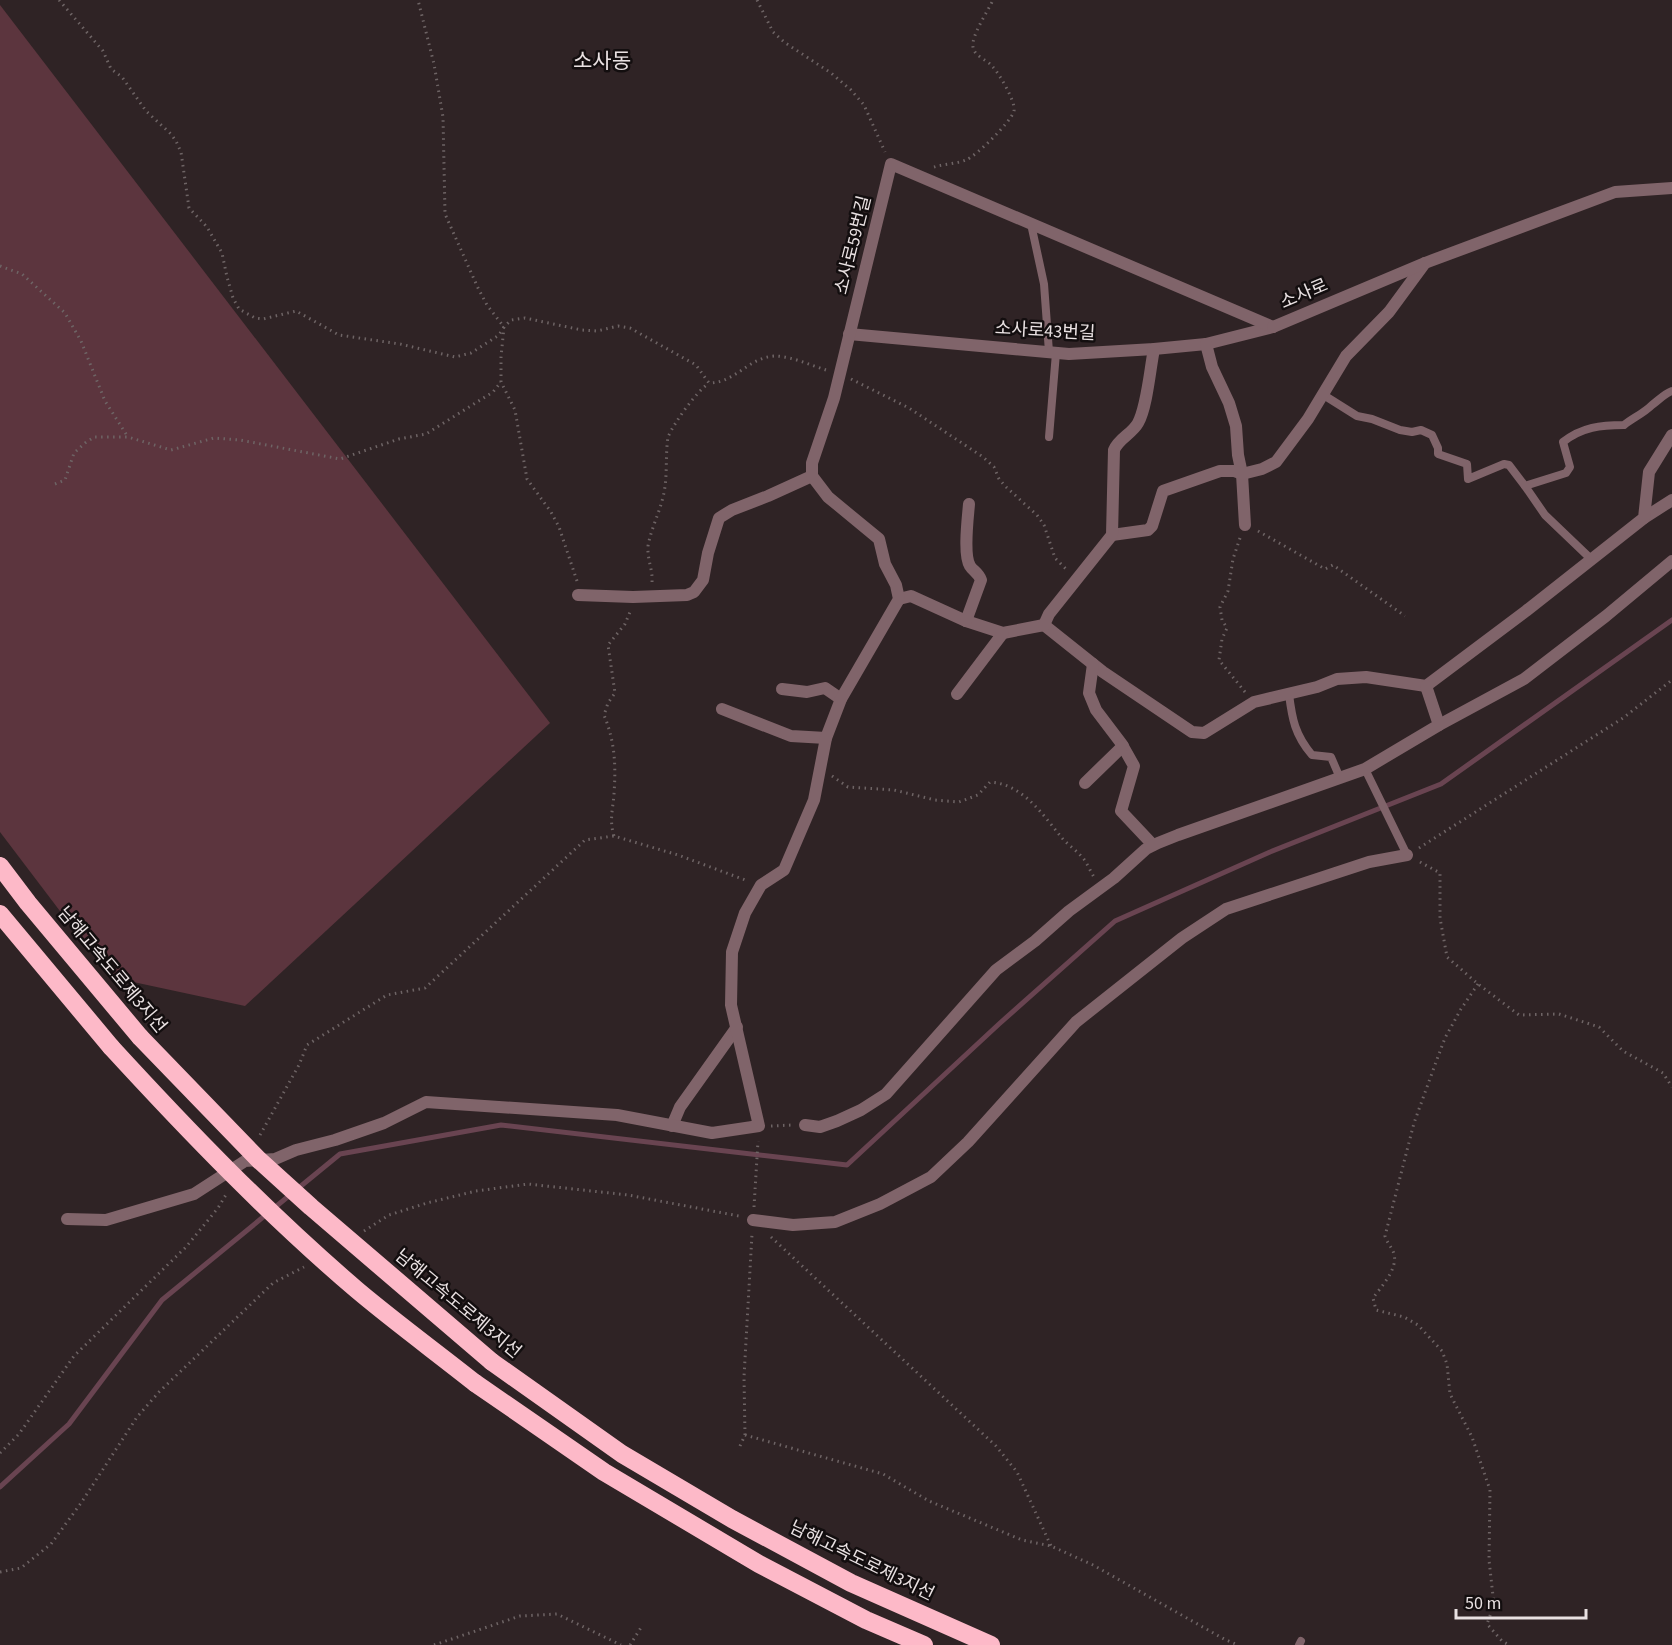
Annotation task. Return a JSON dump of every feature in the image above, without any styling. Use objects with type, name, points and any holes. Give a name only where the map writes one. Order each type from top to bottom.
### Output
[{"type":"highway","name":"남해고속도로제3지선","points":[[0,866],[140,1037],[259,1160],[492,1362],[622,1454],[732,1519],[851,1583],[991,1645]]},
{"type":"highway","points":[[0,914],[111,1047],[188,1131],[357,1290],[475,1383],[604,1472],[759,1564],[866,1620],[924,1645]]},
{"type":"street","name":"소사로","points":[[891,164],[1272,327],[1425,263],[1615,192],[1672,188]]},
{"type":"street","name":"소사로59번길","points":[[812,476],[812,463],[840,374],[891,164]]},
{"type":"street","points":[[1113,535],[1148,530],[1152,526],[1163,491],[1220,471],[1234,471],[1242,474],[1262,469],[1276,462],[1308,419],[1346,357],[1389,312],[1425,263]]},
{"type":"street","name":"소사로43번길","points":[[849,334],[1069,354],[1206,344],[1272,327]]},
{"type":"street","points":[[1206,344],[1212,367],[1229,403],[1236,426],[1245,525]]},
{"type":"street","points":[[1044,625],[1049,614],[1113,535],[1114,450],[1117,443],[1137,424],[1142,414],[1154,349]]},
{"type":"street","points":[[1644,518],[1649,472],[1672,435]]},
{"type":"street","points":[[67,1219],[106,1220],[194,1194],[245,1161],[275,1159],[296,1150],[335,1140],[384,1122],[426,1102],[617,1115],[712,1133],[759,1126],[731,1005],[732,952],[745,913],[761,885],[784,870],[814,800],[826,738],[841,699],[899,599],[896,585],[885,564],[879,539],[828,497],[812,476],[732,510],[719,518],[708,553],[703,580],[694,592],[633,597],[578,595]]},
{"type":"street","points":[[899,599],[911,596],[966,621],[1003,633],[1044,625],[1093,664],[1192,732],[1204,733],[1254,702],[1317,687],[1337,679],[1366,677],[1426,686],[1644,518],[1672,500]]},
{"type":"street","points":[[966,621],[981,580],[978,572],[970,567],[967,558],[969,504]]},
{"type":"street","points":[[806,1125],[820,1127],[837,1121],[861,1110],[886,1094],[996,970],[1153,845],[1365,769],[1439,725],[1524,680],[1672,561]]},
{"type":"street","points":[[957,694],[1003,633]]},
{"type":"street","points":[[1093,664],[1089,693],[1096,710],[1123,746],[1134,766],[1121,811],[1153,845]]},
{"type":"street","points":[[1426,686],[1439,725]]},
{"type":"street","points":[[782,689],[807,692],[825,688],[841,699]]},
{"type":"street","points":[[722,709],[791,736],[826,738]]},
{"type":"street","points":[[1085,783],[1123,746]]},
{"type":"street","points":[[754,1215],[793,1226],[835,1222],[880,1204],[931,1177],[968,1142],[1076,1022],[1182,938],[1226,909],[1370,862],[1407,855]]},
{"type":"street","points":[[672,1126],[680,1107],[737,1027]]},
{"type":"lane","points":[[1031,224],[1044,284],[1052,352],[1049,437]]},
{"type":"lane","points":[[1525,486],[1566,473],[1570,467],[1563,442],[1570,437],[1597,426],[1624,425],[1651,407],[1659,398],[1672,391]]},
{"type":"lane","points":[[1322,394],[1357,416],[1400,430],[1412,432],[1421,430],[1432,435],[1438,448],[1438,454],[1467,464],[1468,480],[1504,464],[1509,465],[1545,515],[1591,559]]},
{"type":"lane","points":[[1289,694],[1292,717],[1300,741],[1312,755],[1331,757],[1340,778]]},
{"type":"lane","points":[[1365,769],[1407,855]]},
{"type":"path","points":[[59,0],[103,51],[111,69],[122,77],[146,111],[176,141],[181,152],[189,208],[207,226],[222,253],[233,298],[239,309],[255,318],[263,319],[296,310],[339,335],[400,344],[455,357],[471,353],[499,335],[511,320],[525,318],[590,331],[618,326],[630,328],[696,365],[709,383]]},
{"type":"path","points":[[418,0],[434,64],[443,117],[446,214],[478,288],[487,305],[504,327],[501,382],[515,410],[527,479],[559,527],[573,566],[578,595]]},
{"type":"path","points":[[757,0],[773,32],[838,79],[864,105],[891,164]]},
{"type":"path","points":[[912,174],[969,159],[1003,128],[1014,111],[1014,103],[1009,92],[993,66],[973,48],[976,35],[993,0]]},
{"type":"path","points":[[0,266],[22,274],[64,313],[81,341],[105,401],[128,437]]},
{"type":"path","points":[[651,596],[652,579],[648,546],[663,496],[668,437],[672,429],[695,396],[709,383],[719,383],[732,378],[749,364],[776,356],[840,374],[909,408],[983,457],[994,467],[999,479],[1006,487],[1037,514],[1044,525],[1055,558],[1078,578]]},
{"type":"path","points":[[56,484],[65,480],[74,453],[94,437],[128,437],[171,450],[214,438],[258,443],[340,459],[399,439],[426,434],[493,392],[501,382]]},
{"type":"path","points":[[1254,702],[1219,660],[1222,639],[1227,628],[1222,620],[1221,607],[1228,591],[1233,559],[1245,525],[1276,540],[1311,563],[1325,569],[1334,565],[1405,616]]},
{"type":"path","points":[[614,836],[610,820],[616,758],[604,715],[615,693],[608,645],[625,624],[633,597]]},
{"type":"path","points":[[1672,680],[1623,718],[1407,855],[1440,873],[1440,918],[1447,957],[1519,1015],[1559,1014],[1599,1027],[1623,1051],[1663,1073],[1672,1087]]},
{"type":"path","points":[[820,769],[848,787],[894,790],[935,800],[959,802],[978,795],[990,783],[998,783],[1013,789],[1034,803],[1064,841],[1084,858],[1101,887]]},
{"type":"path","points":[[245,1161],[299,1065],[307,1045],[387,995],[425,988],[585,840],[614,836],[678,855],[725,874],[761,885]]},
{"type":"path","points":[[1478,984],[1445,1038],[1414,1123],[1385,1236],[1387,1245],[1394,1253],[1394,1263],[1389,1275],[1373,1298],[1376,1310],[1404,1317],[1418,1325],[1442,1352],[1447,1364],[1450,1394],[1472,1437],[1490,1490],[1489,1560],[1494,1605],[1487,1624],[1509,1645]]},
{"type":"path","points":[[740,1446],[746,1436],[744,1377],[759,1126],[806,1125]]},
{"type":"path","points":[[361,1233],[388,1215],[427,1203],[476,1191],[528,1184],[628,1195],[733,1214],[754,1215],[996,1446],[1017,1472],[1050,1546]]},
{"type":"path","points":[[0,1454],[19,1434],[74,1356],[186,1247],[218,1208],[229,1189]]},
{"type":"path","points":[[0,1572],[21,1568],[51,1544],[81,1503],[137,1417],[159,1392],[273,1283],[306,1266]]},
{"type":"path","points":[[746,1436],[883,1474],[929,1501],[1022,1540],[1050,1546],[1093,1565],[1238,1645]]},
{"type":"path","points":[[434,1645],[520,1616],[557,1614],[621,1645]]},
{"type":"path","points":[[630,1645],[642,1626]]},
{"type":"shaded area","points":[[0,5],[550,723],[245,1006],[110,977],[0,832]]},
{"type":"waterway","points":[[0,1487],[69,1424],[162,1300],[340,1154],[501,1125],[847,1165],[999,1024],[1115,921],[1270,852],[1441,784],[1672,620]]},
{"type":"district","name":"소사동","points":[[602,61]]}]
